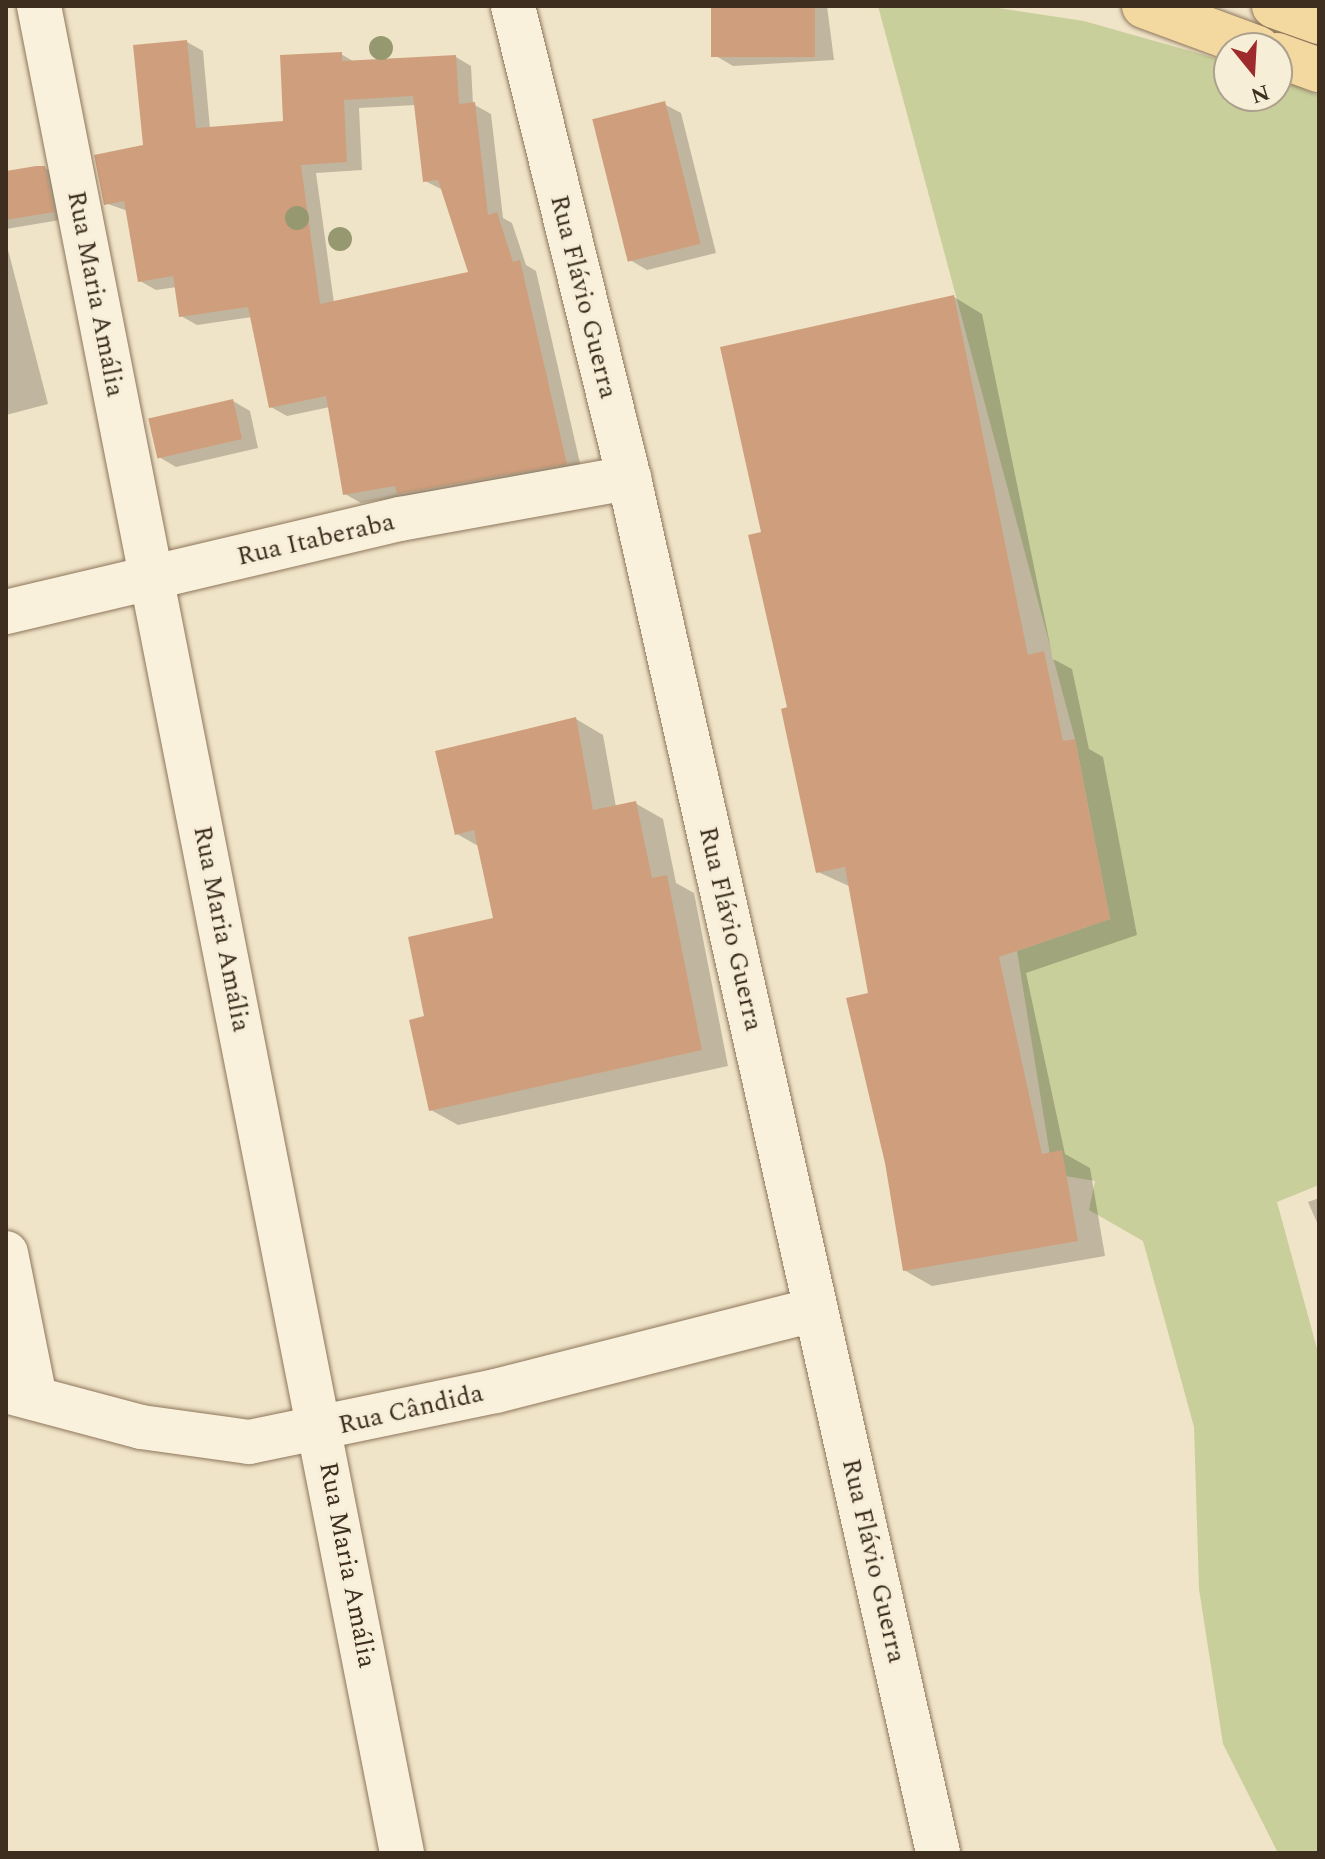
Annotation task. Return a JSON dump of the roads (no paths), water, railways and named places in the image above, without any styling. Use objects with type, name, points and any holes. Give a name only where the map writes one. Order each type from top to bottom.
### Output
[{"type":"main road","points":[[1144,6],[1215,32]]},
{"type":"main road","points":[[1274,6],[1319,22]]},
{"type":"main road","points":[[1293,61],[1319,70]]},
{"type":"street","name":"Rua Maria Amália","points":[[39,6],[402,1853]]},
{"type":"street","name":"Rua Flávio Guerra","points":[[513,6],[629,478],[938,1853]]},
{"type":"street","name":"Rua Itaberaba","points":[[6,612],[400,519],[629,478]]},
{"type":"street","points":[[6,1253],[20,1394]]},
{"type":"street","name":"Rua Cândida","points":[[20,1394],[141,1427],[221,1441],[321,1430],[814,1310]]}]
